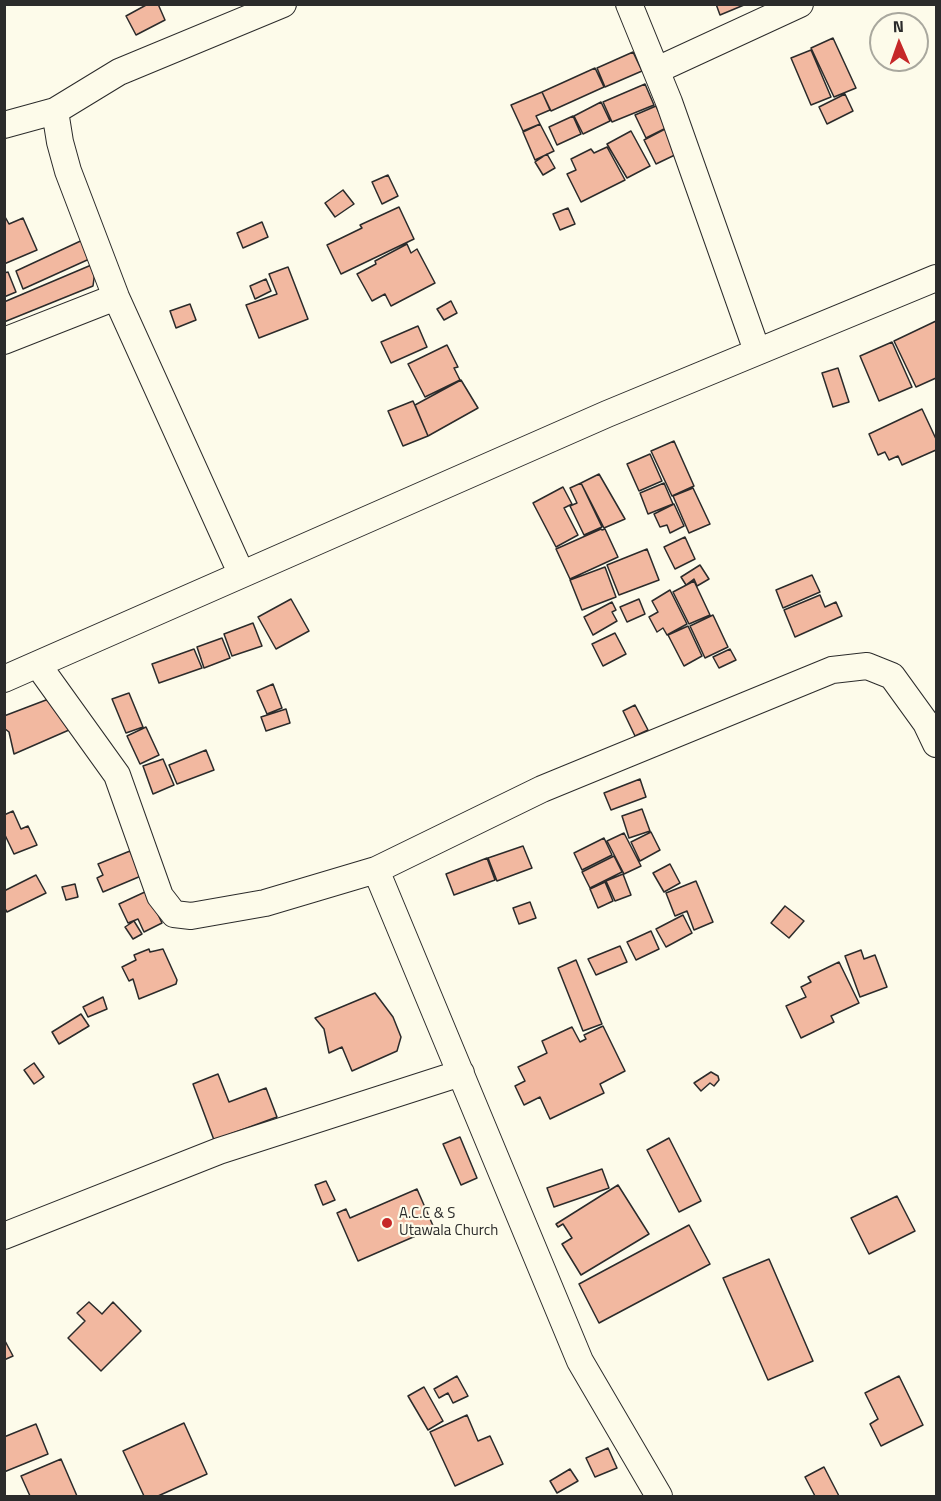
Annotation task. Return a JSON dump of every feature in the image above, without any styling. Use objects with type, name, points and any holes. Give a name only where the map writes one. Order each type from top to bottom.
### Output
[{"type":"street","points":[[4,125],[55,111],[119,72],[284,4]]},
{"type":"street","points":[[629,4],[657,70],[757,351]]},
{"type":"street","points":[[657,70],[800,4]]},
{"type":"street","points":[[55,111],[68,171],[116,297],[241,573]]},
{"type":"street","points":[[4,679],[241,573],[757,351],[936,278]]},
{"type":"street","points":[[4,341],[116,297]]},
{"type":"street","points":[[38,665],[117,776],[160,896],[174,914],[192,916],[265,903],[376,870],[542,789],[832,670],[867,666],[892,676],[926,723],[936,744]]},
{"type":"street","points":[[376,870],[580,1361],[659,1497]]},
{"type":"street","points":[[4,1236],[219,1151],[461,1073]]},
{"type":"building","points":[[148,4],[158,4],[165,20],[136,35],[126,16]]},
{"type":"building","points":[[716,4],[744,4],[744,5],[720,15]]},
{"type":"building","points":[[833,38],[856,88],[834,97],[811,48]]},
{"type":"building","points":[[811,50],[831,97],[811,105],[791,58]]},
{"type":"building","points":[[633,52],[642,71],[605,87],[597,68]]},
{"type":"building","points":[[595,68],[604,87],[551,111],[542,92]]},
{"type":"building","points":[[645,84],[654,105],[612,122],[603,102]]},
{"type":"building","points":[[542,92],[550,110],[536,116],[540,124],[523,131],[511,105]]},
{"type":"building","points":[[845,94],[853,111],[827,124],[819,107]]},
{"type":"building","points":[[601,102],[610,121],[583,134],[574,116]]},
{"type":"building","points":[[656,106],[666,128],[646,138],[635,115]]},
{"type":"building","points":[[573,116],[581,134],[557,145],[549,127]]},
{"type":"building","points":[[540,124],[554,151],[535,160],[523,132]]},
{"type":"building","points":[[667,128],[679,153],[656,164],[644,140]]},
{"type":"building","points":[[631,131],[650,166],[627,178],[607,144]]},
{"type":"building","points":[[607,147],[625,180],[581,202],[567,174],[576,170],[571,159],[591,149],[594,153]]},
{"type":"building","points":[[547,154],[555,168],[543,175],[535,162]]},
{"type":"building","points":[[388,175],[398,196],[382,204],[372,182]]},
{"type":"building","points":[[343,190],[354,204],[335,217],[325,203]]},
{"type":"building","points":[[399,207],[414,239],[341,274],[327,245],[362,228],[360,225]]},
{"type":"building","points":[[568,208],[575,224],[560,230],[553,214]]},
{"type":"building","points":[[4,215],[9,224],[23,218],[37,250],[4,264]]},
{"type":"building","points":[[262,222],[268,237],[243,248],[237,233]]},
{"type":"building","points":[[87,238],[96,256],[23,289],[16,271]]},
{"type":"building","points":[[407,244],[411,253],[417,249],[435,283],[391,306],[385,294],[372,301],[357,274],[376,264],[375,261]]},
{"type":"building","points":[[96,263],[93,286],[4,322],[4,302]]},
{"type":"building","points":[[288,267],[308,319],[259,338],[246,305],[277,294],[269,274]]},
{"type":"building","points":[[8,272],[16,292],[4,297],[4,273]]},
{"type":"building","points":[[266,279],[271,291],[255,299],[250,286]]},
{"type":"building","points":[[451,301],[457,313],[444,320],[437,309]]},
{"type":"building","points":[[190,304],[196,320],[176,328],[170,311]]},
{"type":"building","points":[[936,321],[936,378],[916,387],[894,341]]},
{"type":"building","points":[[418,326],[427,347],[391,363],[381,342]]},
{"type":"building","points":[[892,342],[912,387],[879,401],[860,356]]},
{"type":"building","points":[[447,345],[458,367],[454,368],[460,380],[425,397],[408,364]]},
{"type":"building","points":[[838,368],[849,402],[833,407],[822,373]]},
{"type":"building","points":[[461,380],[478,408],[428,436],[415,405]]},
{"type":"building","points":[[413,401],[428,436],[403,446],[388,411]]},
{"type":"building","points":[[922,409],[936,439],[936,450],[902,465],[898,456],[889,460],[885,452],[878,455],[869,434]]},
{"type":"building","points":[[674,441],[694,486],[672,496],[651,451]]},
{"type":"building","points":[[650,454],[662,481],[639,491],[627,464]]},
{"type":"building","points":[[599,474],[625,519],[604,528],[581,483]]},
{"type":"building","points":[[581,483],[602,527],[584,535],[570,506],[577,503],[570,488]]},
{"type":"building","points":[[664,483],[673,504],[648,514],[640,493]]},
{"type":"building","points":[[563,487],[572,504],[564,508],[578,535],[556,547],[533,503]]},
{"type":"building","points":[[693,488],[710,524],[689,533],[673,496]]},
{"type":"building","points":[[674,504],[684,526],[670,533],[667,525],[660,527],[654,514]]},
{"type":"building","points":[[605,529],[618,557],[570,579],[556,549]]},
{"type":"building","points":[[685,537],[695,559],[675,569],[664,547]]},
{"type":"building","points":[[647,549],[659,580],[619,595],[607,565]]},
{"type":"building","points":[[700,565],[709,579],[697,586],[694,579],[686,585],[681,577]]},
{"type":"building","points":[[605,567],[616,597],[582,610],[570,580]]},
{"type":"building","points":[[812,575],[820,592],[783,608],[776,590]]},
{"type":"building","points":[[694,581],[710,615],[689,624],[673,592]]},
{"type":"building","points":[[670,590],[687,624],[667,635],[663,628],[657,632],[649,617],[658,612],[652,601]]},
{"type":"building","points":[[820,595],[825,607],[836,602],[842,616],[795,637],[784,610]]},
{"type":"building","points":[[291,599],[309,631],[276,649],[258,617]]},
{"type":"building","points":[[639,599],[645,614],[627,622],[620,607]]},
{"type":"building","points":[[612,602],[616,610],[612,612],[617,621],[593,635],[584,617]]},
{"type":"building","points":[[713,615],[728,647],[705,658],[690,626]]},
{"type":"building","points":[[253,623],[262,646],[232,656],[224,634]]},
{"type":"building","points":[[688,626],[702,656],[684,666],[668,635]]},
{"type":"building","points":[[615,633],[626,654],[603,666],[592,644]]},
{"type":"building","points":[[222,638],[230,658],[204,668],[197,647]]},
{"type":"building","points":[[194,649],[202,668],[159,683],[152,664]]},
{"type":"building","points":[[730,649],[736,660],[719,668],[713,657]]},
{"type":"building","points":[[273,684],[282,708],[267,714],[257,691]]},
{"type":"building","points":[[129,693],[143,727],[126,733],[112,699]]},
{"type":"building","points":[[46,700],[64,708],[69,730],[14,754],[9,732],[4,728],[4,716]]},
{"type":"building","points":[[635,705],[648,730],[635,736],[623,711]]},
{"type":"building","points":[[286,709],[290,723],[266,731],[261,717]]},
{"type":"building","points":[[146,727],[159,755],[140,764],[127,736]]},
{"type":"building","points":[[206,750],[214,770],[177,784],[169,765]]},
{"type":"building","points":[[163,759],[174,785],[153,794],[143,766]]},
{"type":"building","points":[[640,779],[646,797],[611,810],[604,793]]},
{"type":"building","points":[[642,809],[650,831],[629,838],[622,816]]},
{"type":"building","points":[[13,811],[21,829],[28,826],[37,845],[14,854],[4,833],[4,815]]},
{"type":"building","points":[[651,832],[660,850],[640,861],[631,842]]},
{"type":"building","points":[[624,833],[641,866],[624,874],[607,841]]},
{"type":"building","points":[[604,838],[612,855],[582,870],[574,853]]},
{"type":"building","points":[[523,846],[532,868],[497,881],[488,858]]},
{"type":"building","points":[[130,851],[141,876],[103,892],[97,878],[103,875],[98,864]]},
{"type":"building","points":[[614,856],[622,872],[590,888],[582,872]]},
{"type":"building","points":[[487,858],[495,880],[454,895],[446,874]]},
{"type":"building","points":[[670,864],[680,883],[664,892],[653,873]]},
{"type":"building","points":[[623,874],[631,895],[615,901],[606,881]]},
{"type":"building","points":[[36,875],[46,893],[7,912],[4,907],[4,891]]},
{"type":"building","points":[[696,881],[713,922],[694,930],[687,911],[675,916],[666,893]]},
{"type":"building","points":[[605,882],[613,901],[598,908],[590,889]]},
{"type":"building","points":[[75,884],[78,897],[66,900],[62,887]]},
{"type":"building","points":[[147,891],[162,923],[144,932],[138,919],[128,923],[119,904]]},
{"type":"building","points":[[530,902],[536,918],[519,924],[513,908]]},
{"type":"building","points":[[785,906],[804,921],[789,938],[771,923]]},
{"type":"building","points":[[683,915],[692,933],[666,947],[656,929]]},
{"type":"building","points":[[134,921],[142,934],[133,939],[125,927]]},
{"type":"building","points":[[651,931],[659,949],[636,960],[627,942]]},
{"type":"building","points":[[620,946],[627,962],[596,975],[588,959]]},
{"type":"building","points":[[149,949],[150,952],[163,949],[177,980],[176,984],[139,999],[133,979],[129,981],[122,967],[136,960],[134,955]]},
{"type":"building","points":[[861,950],[864,959],[875,955],[887,987],[860,997],[845,956]]},
{"type":"building","points":[[576,960],[602,1024],[583,1031],[558,968]]},
{"type":"building","points":[[839,962],[859,1003],[831,1016],[834,1022],[801,1038],[786,1006],[806,997],[801,987],[811,982],[808,977]]},
{"type":"building","points":[[375,993],[393,1017],[401,1037],[397,1051],[352,1071],[342,1047],[329,1053],[324,1029],[315,1018]]},
{"type":"building","points":[[103,997],[107,1009],[88,1017],[83,1007]]},
{"type":"building","points":[[81,1014],[89,1026],[59,1044],[52,1032]]},
{"type":"building","points":[[603,1026],[625,1071],[600,1084],[604,1093],[550,1119],[540,1097],[524,1105],[515,1086],[525,1081],[518,1067],[547,1053],[542,1041],[572,1027],[580,1042],[586,1039],[584,1035]]},
{"type":"building","points":[[34,1063],[44,1077],[34,1084],[24,1070]]},
{"type":"building","points":[[711,1072],[718,1076],[719,1080],[714,1086],[710,1083],[701,1091],[694,1083]]},
{"type":"building","points":[[218,1074],[229,1102],[266,1088],[277,1117],[214,1140],[193,1084]]},
{"type":"building","points":[[460,1137],[477,1178],[461,1185],[443,1144]]},
{"type":"building","points":[[669,1138],[701,1201],[679,1212],[647,1150]]},
{"type":"building","points":[[602,1169],[609,1188],[554,1207],[547,1188]]},
{"type":"building","points":[[326,1181],[335,1200],[323,1205],[315,1185]]},
{"type":"building","points":[[618,1185],[649,1234],[581,1275],[562,1244],[572,1238],[563,1224],[558,1227],[556,1224]]},
{"type":"building","name":"A.C.C & S Utawala Church","points":[[417,1189],[434,1228],[358,1261],[337,1213],[346,1209],[350,1218]]},
{"type":"building","points":[[897,1196],[915,1231],[869,1254],[851,1218]]},
{"type":"building","points":[[689,1225],[710,1264],[599,1323],[579,1284]]},
{"type":"building","points":[[769,1259],[813,1361],[768,1380],[723,1278]]},
{"type":"building","points":[[89,1302],[102,1314],[113,1302],[141,1331],[101,1371],[68,1338],[85,1321],[77,1313]]},
{"type":"building","points":[[4,1339],[13,1356],[4,1360]]},
{"type":"building","points":[[457,1376],[468,1396],[453,1403],[448,1393],[439,1398],[434,1389]]},
{"type":"building","points":[[899,1376],[923,1425],[881,1446],[870,1424],[878,1419],[865,1393]]},
{"type":"building","points":[[424,1387],[443,1421],[428,1430],[408,1396]]},
{"type":"building","points":[[467,1415],[478,1441],[490,1436],[503,1464],[455,1486],[430,1432]]},
{"type":"building","points":[[184,1423],[207,1474],[158,1496],[144,1496],[123,1451]]},
{"type":"building","points":[[36,1424],[48,1454],[4,1472],[4,1437]]},
{"type":"building","points":[[608,1448],[617,1468],[595,1477],[586,1458]]},
{"type":"building","points":[[61,1459],[77,1496],[30,1496],[21,1476]]},
{"type":"building","points":[[824,1467],[839,1496],[815,1496],[805,1477]]},
{"type":"building","points":[[570,1469],[578,1481],[557,1493],[550,1481]]},
{"type":"place","name":"A.C.C & S Utawala Church","points":[[387,1223]]}]
